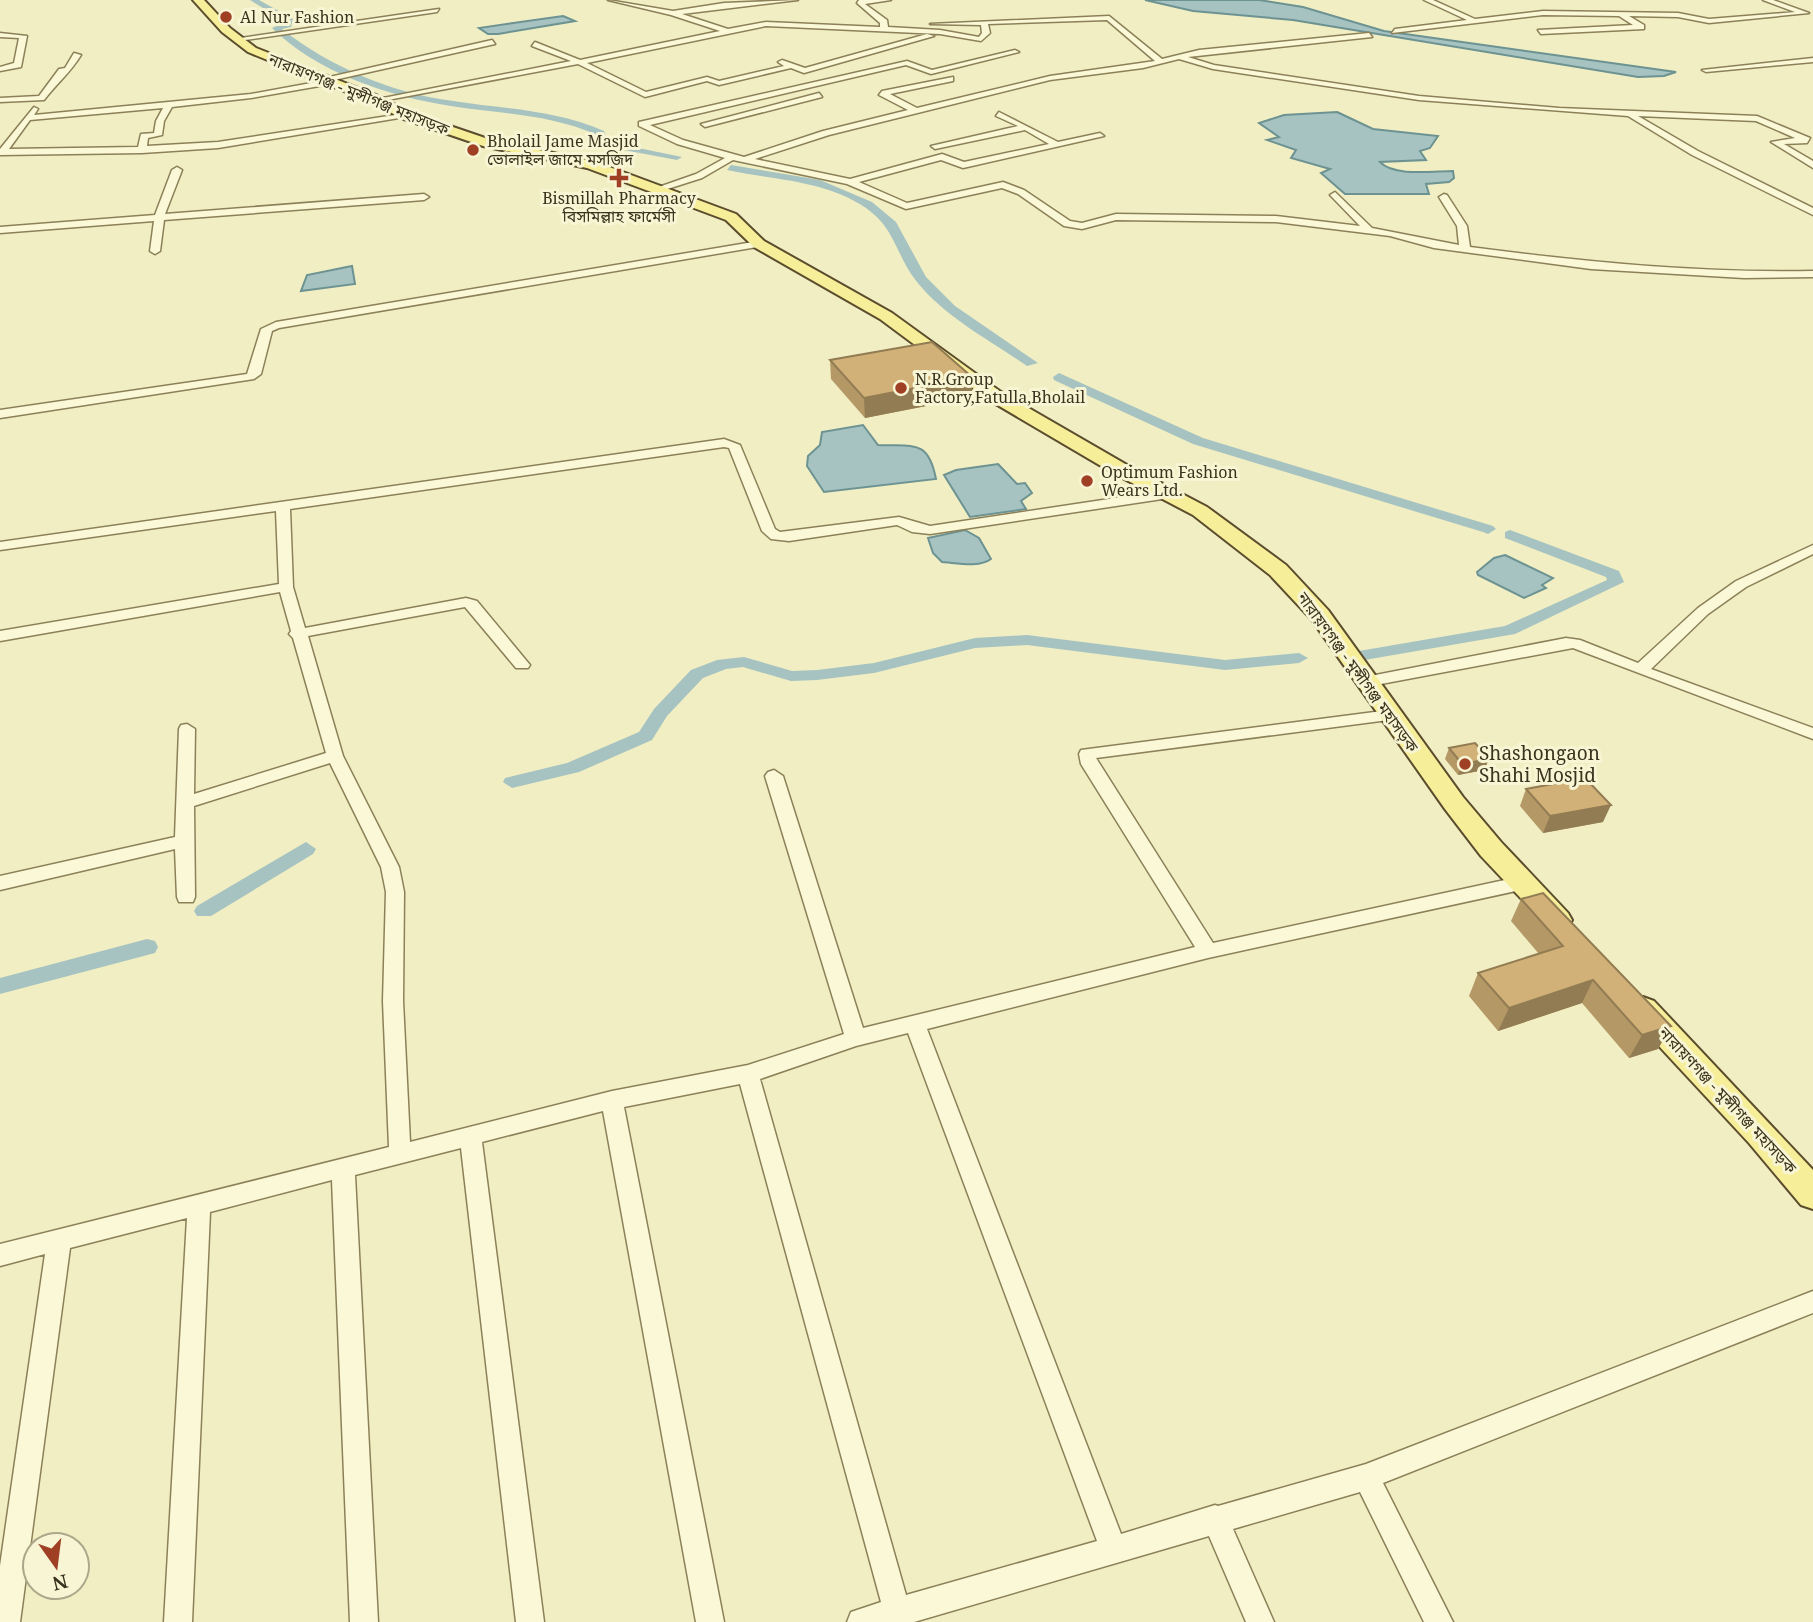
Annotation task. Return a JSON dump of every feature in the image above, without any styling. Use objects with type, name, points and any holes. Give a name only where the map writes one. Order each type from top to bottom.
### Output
[{"type":"main road","name":"নারায়ণগঞ্জ - মুন্সীগঞ্জ মহাসড়ক","points":[[198,0],[252,50],[377,100],[405,115],[488,142],[591,165],[731,217],[759,244],[886,316],[995,396],[1200,511],[1242,540],[1298,589],[1320,615],[1365,682],[1454,803],[1523,883],[1571,933]]},
{"type":"main road","name":"নারায়ণগঞ্জ - মুন্সীগঞ্জ মহাসড়ক","points":[[1628,993],[1761,1133],[1813,1194]]},
{"type":"street","points":[[611,0],[673,13],[726,31]]},
{"type":"street","points":[[858,1],[888,0]]},
{"type":"street","points":[[1427,0],[1472,20]]},
{"type":"street","points":[[1766,0],[1810,13]]},
{"type":"street","points":[[673,13],[724,5],[796,1]]},
{"type":"street","points":[[858,1],[885,27],[1110,18],[1160,61]]},
{"type":"street","points":[[1616,4],[1633,13]]},
{"type":"street","points":[[238,39],[437,10]]},
{"type":"street","points":[[1395,31],[1543,13],[1678,15],[1709,21],[1810,13]]},
{"type":"street","points":[[1541,32],[1641,27],[1619,13]]},
{"type":"street","points":[[377,100],[765,24],[885,27],[981,39],[986,33],[984,22]]},
{"type":"street","points":[[782,62],[804,71],[940,32]]},
{"type":"street","points":[[0,35],[23,35],[18,65],[0,69]]},
{"type":"street","points":[[746,159],[804,140],[916,110],[1050,78],[1177,56],[1369,35]]},
{"type":"street","points":[[28,118],[251,96],[492,43]]},
{"type":"street","points":[[535,44],[606,73],[645,95],[707,79],[719,83],[792,66]]},
{"type":"street","points":[[915,74],[1015,52]]},
{"type":"street","points":[[1,152],[62,71],[68,70],[77,55]]},
{"type":"street","points":[[1177,56],[1213,67],[1353,90],[1629,114],[1757,118],[1810,140]]},
{"type":"street","points":[[1706,70],[1813,60]]},
{"type":"street","points":[[929,71],[907,63],[642,124],[680,142],[732,157],[850,182],[906,206],[1003,185],[1021,192],[1067,224],[1075,226],[1116,217],[1276,219],[1370,231],[1465,250],[1591,266],[1744,275],[1813,274]]},
{"type":"street","points":[[916,110],[882,93],[962,76]]},
{"type":"street","points":[[705,124],[836,91]]},
{"type":"street","points":[[0,100],[41,98]]},
{"type":"street","points":[[142,150],[144,136],[158,135],[160,121],[169,105]]},
{"type":"street","points":[[999,114],[1055,144]]},
{"type":"street","points":[[1629,114],[1695,153],[1813,212]]},
{"type":"street","points":[[1,152],[142,150],[245,141],[405,115]]},
{"type":"street","points":[[935,146],[1026,127]]},
{"type":"street","points":[[1006,131],[1015,137]]},
{"type":"street","points":[[850,182],[942,157],[961,165],[1029,145],[1055,144],[1100,136]]},
{"type":"street","points":[[1810,140],[1775,142],[1813,165]]},
{"type":"street","points":[[658,189],[699,176],[732,157]]},
{"type":"street","points":[[155,251],[160,215],[177,170]]},
{"type":"street","points":[[1335,195],[1370,231]]},
{"type":"street","points":[[0,230],[160,215],[424,197]]},
{"type":"street","points":[[1444,197],[1462,226],[1465,250]]},
{"type":"street","points":[[0,414],[250,377],[255,374],[267,329],[276,325],[759,244]]},
{"type":"street","points":[[0,546],[724,443],[734,445],[769,531],[776,536],[899,521],[917,529],[930,530],[1169,494]]},
{"type":"street","points":[[283,504],[285,587],[297,634],[335,756],[390,867],[395,892],[393,1002],[400,1153]]},
{"type":"street","points":[[1640,670],[1703,611],[1731,591],[1813,549]]},
{"type":"street","points":[[0,636],[285,587]]},
{"type":"street","points":[[297,634],[466,601],[472,604],[522,665]]},
{"type":"street","points":[[1365,682],[1575,643],[1813,734]]},
{"type":"street","points":[[1208,951],[1089,764],[1087,754],[1390,715]]},
{"type":"street","points":[[186,897],[184,841],[187,729]]},
{"type":"street","points":[[186,803],[335,756]]},
{"type":"street","points":[[774,776],[856,1038]]},
{"type":"street","points":[[0,883],[184,841]]},
{"type":"street","points":[[0,1255],[612,1100],[748,1074],[856,1038],[1208,951],[1523,883]]},
{"type":"street","points":[[915,1025],[1113,1547]]},
{"type":"street","points":[[748,1074],[898,1616]]},
{"type":"street","points":[[612,1100],[710,1622]]},
{"type":"street","points":[[470,1135],[530,1622]]},
{"type":"street","points":[[343,1167],[364,1622]]},
{"type":"street","points":[[178,1622],[199,1203]]},
{"type":"street","points":[[6,1622],[58,1240]]},
{"type":"street","points":[[861,1622],[898,1616],[1113,1547],[1366,1477],[1813,1302]]},
{"type":"street","points":[[1366,1477],[1440,1622]]},
{"type":"street","points":[[1214,1518],[1260,1622]]},
{"type":"water","points":[[1145,0],[1259,0],[1303,7],[1384,31],[1676,72],[1664,76],[1638,77],[1293,20],[1193,11]]},
{"type":"water","points":[[563,16],[575,21],[498,34],[488,34],[479,28]]},
{"type":"water","points":[[1337,112],[1373,129],[1438,136],[1430,148],[1420,151],[1426,160],[1380,162],[1395,170],[1453,171],[1454,178],[1449,182],[1426,184],[1429,194],[1345,194],[1321,173],[1330,169],[1291,158],[1296,150],[1267,140],[1279,137],[1259,123],[1284,115]]},
{"type":"water","points":[[352,266],[355,284],[301,291],[307,275]]},
{"type":"water","points":[[863,425],[878,445],[910,446],[923,451],[933,466],[936,479],[824,492],[807,466],[808,456],[820,445],[822,432]]},
{"type":"water","points":[[998,464],[1017,484],[1025,483],[1032,493],[1021,501],[1026,509],[970,517],[944,475],[956,470]]},
{"type":"water","points":[[965,530],[979,538],[991,559],[974,564],[961,564],[942,562],[933,553],[928,538]]},
{"type":"water","points":[[1505,555],[1553,578],[1542,585],[1546,588],[1524,598],[1478,575],[1477,572],[1494,558]]},
{"type":"building","points":[[932,342],[972,377],[864,398],[830,360]]},
{"type":"building","points":[[1475,743],[1489,759],[1462,764],[1449,748]]},
{"type":"building","points":[[1585,778],[1611,805],[1550,816],[1526,789]]},
{"type":"building","points":[[1543,893],[1671,1026],[1642,1035],[1593,980],[1509,1008],[1478,973],[1563,946],[1521,899]]},
{"type":"waterway","points":[[254,0],[290,21],[288,25],[276,28],[293,41],[336,66],[384,87],[453,104],[529,112],[567,120],[601,133],[603,140],[611,145],[677,157]]},
{"type":"waterway","points":[[731,168],[816,182],[868,204],[892,224],[921,279],[951,309],[1032,363]]},
{"type":"waterway","points":[[1059,377],[1198,441],[1488,529]]},
{"type":"waterway","points":[[1353,657],[1509,630],[1616,582],[1613,574],[1510,535]]},
{"type":"waterway","points":[[512,782],[572,768],[646,736],[660,713],[697,674],[723,664],[744,662],[791,676],[817,675],[874,668],[975,643],[1027,640],[1225,665],[1299,658]]},
{"type":"waterway","points":[[204,911],[306,849]]},
{"type":"waterway","points":[[0,986],[147,947]]},
{"type":"place","name":"Al Nur Fashion","points":[[226,17]]},
{"type":"place","name":"Bholail Jame Masjid ভোলাইল জামে মসজিদ","points":[[473,150]]},
{"type":"place","name":"Bismillah Pharmacy বিসমিল্লাহ ফার্মেসী","points":[[619,178]]},
{"type":"place","name":"N.R.Group Factory,Fatulla,Bholail","points":[[901,388]]},
{"type":"place","name":"Optimum Fashion Wears Ltd.","points":[[1087,481]]},
{"type":"place","name":"Shashongaon Shahi Mosjid","points":[[1465,764]]}]
